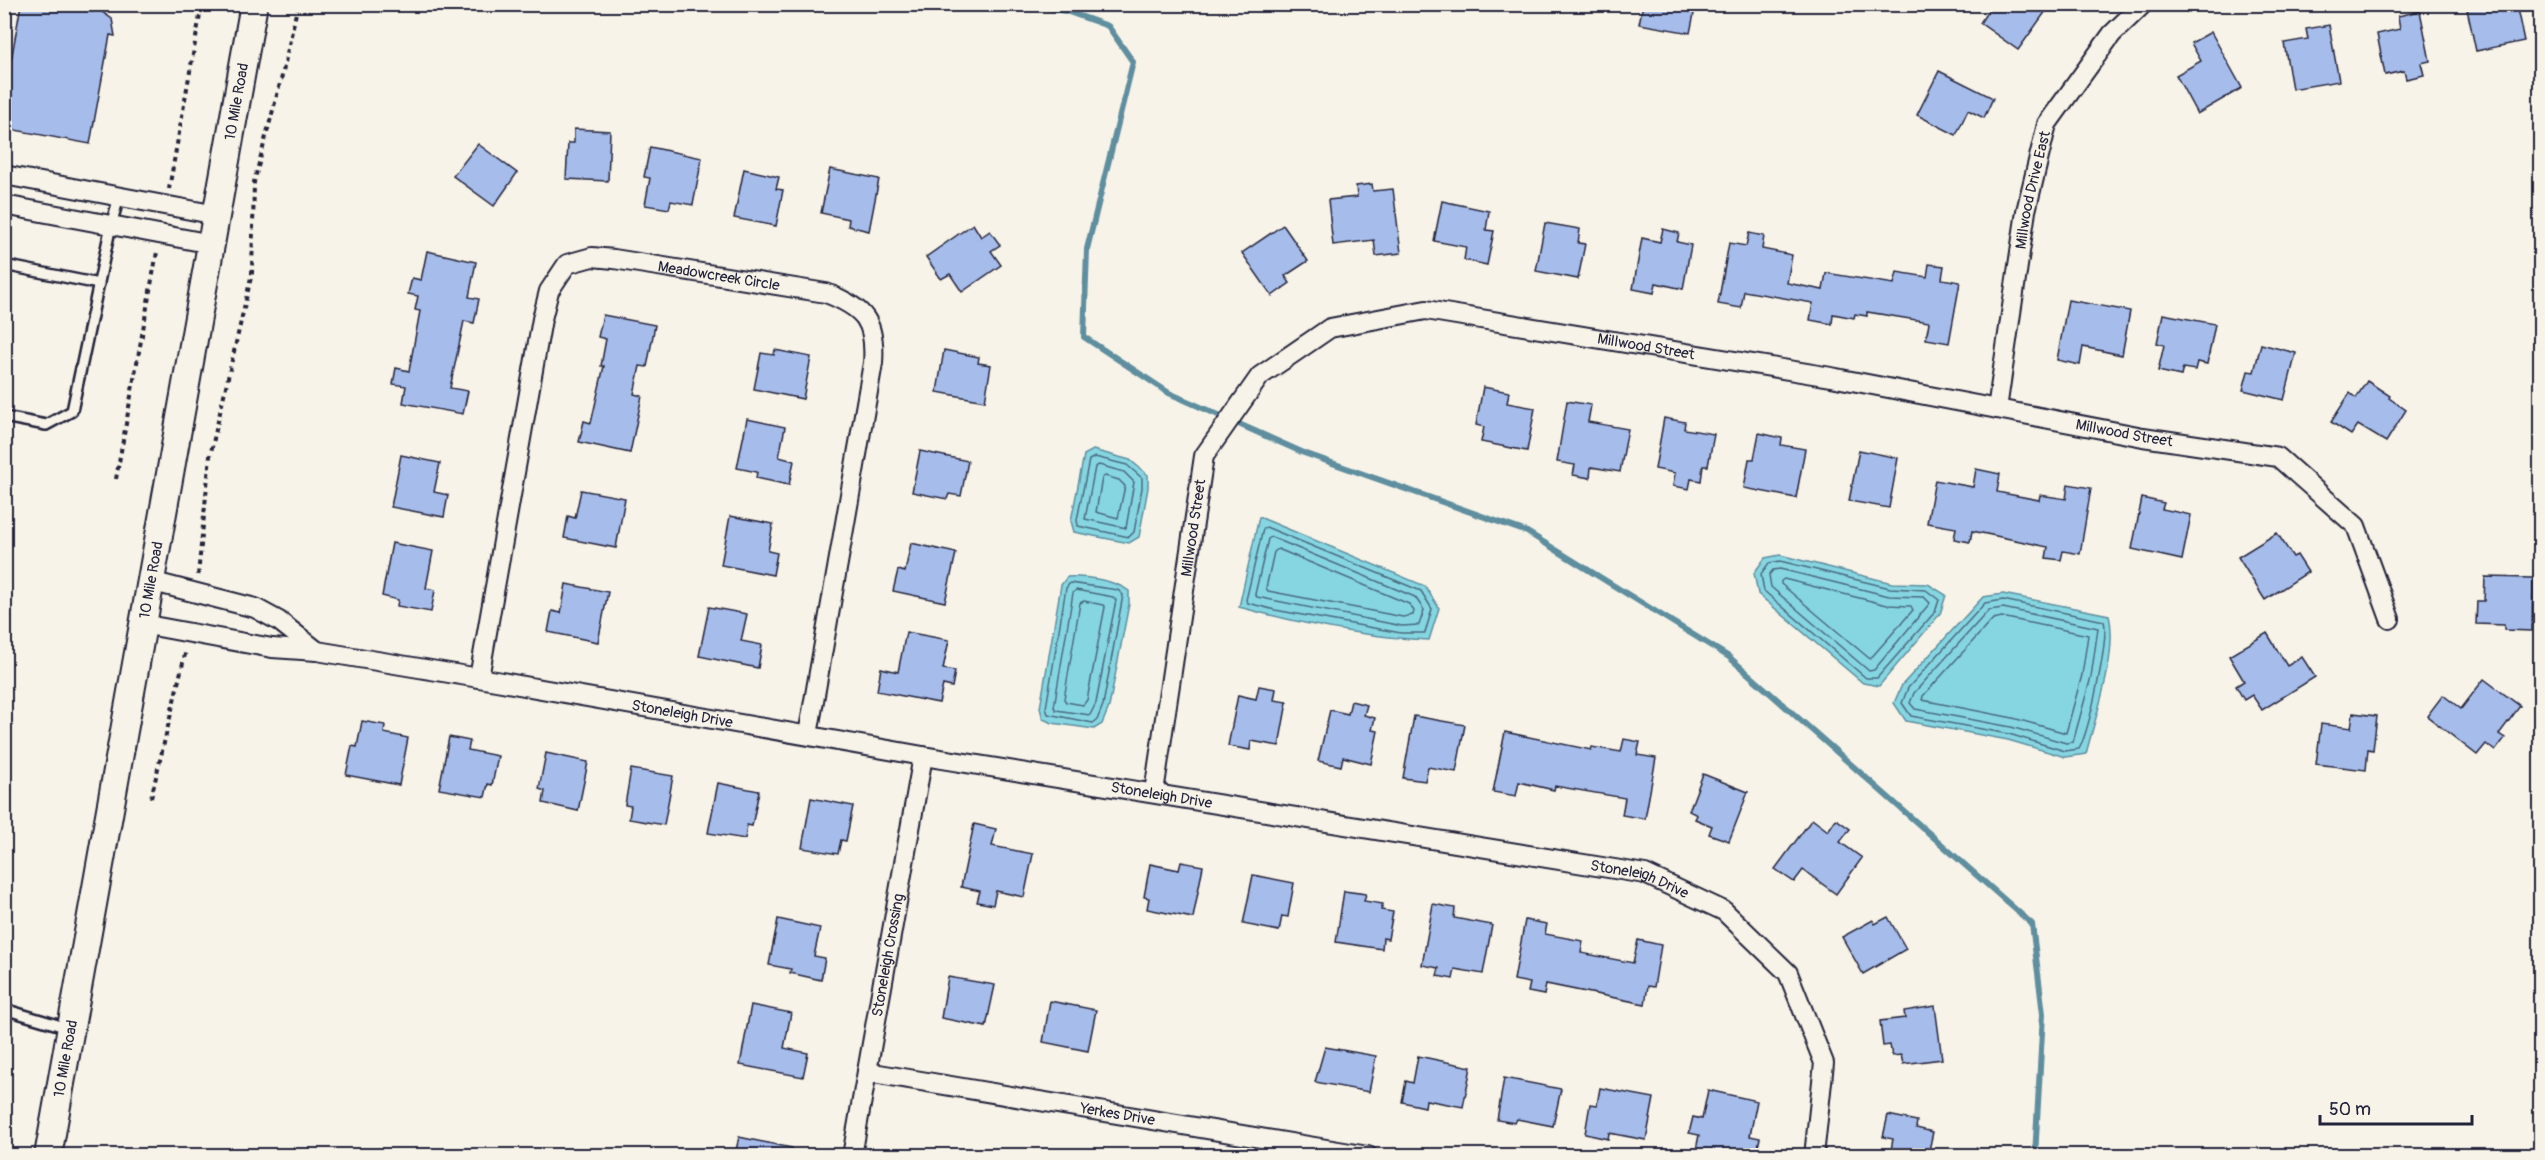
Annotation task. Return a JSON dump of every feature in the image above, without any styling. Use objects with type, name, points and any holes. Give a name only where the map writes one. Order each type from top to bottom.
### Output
[{"type":"main road","name":"10 Mile Road","points":[[48,1155],[254,4]]},
{"type":"street","name":"Millwood Drive East","points":[[1997,409],[2026,211],[2047,124],[2112,34],[2143,4]]},
{"type":"street","points":[[4,175],[217,215]]},
{"type":"street","points":[[4,205],[212,244]]},
{"type":"street","name":"Meadowcreek Circle","points":[[479,678],[542,319],[549,291],[567,264],[592,257],[614,259],[826,293],[849,302],[867,318],[875,340],[873,363],[808,735]]},
{"type":"street","name":"Millwood Street","points":[[1154,792],[1204,456],[1260,376],[1330,328],[1426,310],[1831,377],[2144,437],[2278,457],[2356,526],[2390,619]]},
{"type":"street","name":"Stoneleigh Drive","points":[[150,581],[255,608],[279,621],[317,651]]},
{"type":"street","name":"Stoneleigh Drive","points":[[142,624],[272,648],[317,651],[923,756],[1645,874],[1724,911],[1788,973],[1824,1063],[1814,1155]]},
{"type":"street","name":"Stoneleigh Crossing","points":[[852,1155],[923,756]]},
{"type":"street","name":"Yerkes Drive","points":[[867,1072],[1368,1155]]},
{"type":"lane","points":[[4,417],[46,425],[72,411],[111,225],[119,197]]},
{"type":"lane","points":[[4,265],[99,284]]},
{"type":"lane","points":[[4,1009],[70,1029]]},
{"type":"path","points":[[196,592],[210,456],[252,273],[254,182],[298,4]]},
{"type":"path","points":[[151,798],[190,634]]},
{"type":"water","points":[[1093,450],[1130,460],[1148,475],[1148,488],[1139,537],[1129,543],[1074,532],[1071,521],[1084,455]]},
{"type":"water","points":[[1259,517],[1425,586],[1439,608],[1429,640],[1333,629],[1239,607]]},
{"type":"water","points":[[1780,555],[1892,583],[1928,584],[1946,595],[1940,614],[1879,686],[1863,683],[1758,594],[1754,573],[1765,558]]},
{"type":"water","points":[[1067,577],[1100,580],[1116,584],[1129,591],[1129,604],[1109,707],[1102,724],[1094,729],[1052,723],[1043,719],[1040,708],[1061,585]]},
{"type":"water","points":[[2003,594],[2109,615],[2111,648],[2100,703],[2086,754],[2065,757],[2008,740],[1906,721],[1894,703],[1902,685],[1983,597]]},
{"type":"building","points":[[21,4],[48,4],[93,12],[95,7],[112,19],[115,36],[110,35],[90,144],[4,128],[4,101]]},
{"type":"building","points":[[1643,4],[1696,4],[1690,33],[1639,24]]},
{"type":"building","points":[[1992,4],[2036,4],[2046,11],[2018,50],[1980,23]]},
{"type":"building","points":[[2490,4],[2516,4],[2524,41],[2476,51],[2467,9]]},
{"type":"building","points":[[2420,11],[2430,61],[2421,63],[2424,75],[2406,79],[2404,71],[2385,75],[2377,34],[2400,29],[2398,16]]},
{"type":"building","points":[[2329,25],[2339,81],[2292,89],[2284,43],[2308,39],[2306,29]]},
{"type":"building","points":[[2211,32],[2242,88],[2197,114],[2176,75],[2201,61],[2191,43]]},
{"type":"building","points":[[1939,71],[1993,98],[1984,118],[1968,110],[1956,135],[1917,115]]},
{"type":"building","points":[[574,129],[610,131],[608,181],[566,179],[568,143],[574,143]]},
{"type":"building","points":[[478,144],[517,173],[494,206],[453,176]]},
{"type":"building","points":[[650,147],[702,158],[693,205],[671,201],[669,209],[645,205],[650,178],[644,177]]},
{"type":"building","points":[[744,169],[779,177],[776,189],[783,190],[776,226],[734,218]]},
{"type":"building","points":[[830,169],[879,179],[869,231],[848,226],[849,219],[821,213]]},
{"type":"building","points":[[1372,184],[1373,191],[1393,189],[1401,253],[1376,256],[1374,240],[1333,245],[1328,200],[1357,197],[1356,186]]},
{"type":"building","points":[[1442,201],[1489,211],[1486,230],[1494,231],[1487,265],[1464,260],[1466,247],[1434,241]]},
{"type":"building","points":[[1545,223],[1580,229],[1578,243],[1585,244],[1578,279],[1536,271]]},
{"type":"building","points":[[973,224],[981,237],[990,231],[1000,245],[991,251],[1001,265],[962,292],[950,274],[941,279],[926,257]]},
{"type":"building","points":[[1283,225],[1308,261],[1285,276],[1290,283],[1272,296],[1242,253]]},
{"type":"building","points":[[1663,229],[1679,233],[1677,242],[1691,245],[1683,289],[1656,283],[1654,293],[1633,289],[1642,238],[1660,242]]},
{"type":"building","points":[[1749,233],[1764,236],[1762,249],[1792,255],[1787,283],[1823,290],[1826,273],[1894,284],[1897,272],[1927,277],[1929,264],[1944,266],[1942,279],[1960,282],[1949,343],[1926,339],[1929,322],[1867,312],[1867,316],[1855,314],[1854,318],[1833,314],[1832,324],[1810,320],[1813,303],[1744,291],[1741,308],[1718,304],[1729,243],[1746,246]]},
{"type":"building","points":[[427,251],[476,262],[469,297],[479,299],[474,323],[464,321],[450,388],[468,391],[463,414],[403,403],[406,386],[393,384],[396,368],[409,371],[420,311],[415,310],[418,296],[408,294],[412,278],[421,280]]},
{"type":"building","points":[[2068,300],[2130,311],[2122,355],[2083,347],[2080,365],[2057,360]]},
{"type":"building","points":[[2163,314],[2215,324],[2207,364],[2197,362],[2195,370],[2183,368],[2181,376],[2158,371],[2164,345],[2157,343]]},
{"type":"building","points":[[603,315],[655,325],[647,367],[640,366],[634,394],[642,396],[630,453],[579,442],[584,421],[591,423],[604,366],[601,366],[606,339],[598,337]]},
{"type":"building","points":[[2261,344],[2296,353],[2284,400],[2243,390],[2248,371],[2254,372]]},
{"type":"building","points":[[775,350],[811,357],[803,399],[754,389],[761,353],[774,355]]},
{"type":"building","points":[[944,350],[979,357],[978,363],[991,365],[985,401],[937,392]]},
{"type":"building","points":[[2367,381],[2406,410],[2386,442],[2358,425],[2351,435],[2331,422],[2350,393],[2356,398]]},
{"type":"building","points":[[1483,387],[1509,392],[1507,403],[1535,408],[1527,451],[1481,442],[1484,427],[1476,425]]},
{"type":"building","points":[[1567,401],[1591,405],[1588,422],[1628,429],[1620,472],[1591,467],[1590,478],[1573,475],[1575,465],[1557,462]]},
{"type":"building","points":[[1664,418],[1685,422],[1684,429],[1714,434],[1708,466],[1703,466],[1701,481],[1691,479],[1689,489],[1673,486],[1675,473],[1655,469]]},
{"type":"building","points":[[747,419],[785,427],[779,457],[794,461],[789,485],[756,478],[757,472],[737,468]]},
{"type":"building","points":[[1759,433],[1782,438],[1781,445],[1805,449],[1796,498],[1744,488],[1749,459],[1754,459]]},
{"type":"building","points":[[1859,450],[1898,458],[1889,508],[1849,501]]},
{"type":"building","points":[[920,451],[968,461],[961,496],[949,494],[947,499],[912,492]]},
{"type":"building","points":[[401,455],[440,463],[434,492],[448,495],[444,517],[391,507]]},
{"type":"building","points":[[1976,469],[2000,474],[1997,492],[2039,500],[2040,495],[2066,499],[2068,484],[2091,488],[2080,554],[2063,551],[2061,560],[2046,558],[2048,547],[1972,531],[1970,542],[1954,539],[1956,528],[1927,523],[1935,480],[1973,487]]},
{"type":"building","points":[[581,490],[625,498],[616,548],[564,538],[568,516],[575,518]]},
{"type":"building","points":[[2142,498],[2164,503],[2162,509],[2191,515],[2182,560],[2132,549]]},
{"type":"building","points":[[730,516],[773,524],[768,551],[777,553],[773,575],[721,565]]},
{"type":"building","points":[[2277,533],[2293,557],[2297,555],[2308,572],[2265,600],[2238,557]]},
{"type":"building","points":[[392,543],[433,551],[426,588],[435,590],[431,612],[397,606],[398,600],[382,596]]},
{"type":"building","points":[[911,543],[956,553],[945,602],[893,591],[898,570],[905,572]]},
{"type":"building","points":[[2485,577],[2533,578],[2532,631],[2504,630],[2504,625],[2476,624],[2477,601],[2484,601]]},
{"type":"building","points":[[566,584],[608,592],[598,642],[548,632],[552,611],[561,613]]},
{"type":"building","points":[[709,607],[747,614],[741,641],[762,645],[758,668],[699,656]]},
{"type":"building","points":[[906,632],[949,640],[943,669],[955,671],[952,687],[943,685],[939,703],[877,691],[881,668],[898,672]]},
{"type":"building","points":[[2267,633],[2287,666],[2302,657],[2315,677],[2262,710],[2252,695],[2244,700],[2236,686],[2244,681],[2229,656]]},
{"type":"building","points":[[2484,679],[2520,706],[2499,734],[2505,738],[2495,751],[2486,744],[2477,755],[2427,716],[2443,695],[2461,709]]},
{"type":"building","points":[[1259,686],[1276,689],[1274,700],[1287,702],[1279,746],[1251,741],[1250,750],[1228,746],[1238,695],[1256,699]]},
{"type":"building","points":[[1351,701],[1367,705],[1364,715],[1375,718],[1372,730],[1378,731],[1371,764],[1343,757],[1341,766],[1318,761],[1330,710],[1348,714]]},
{"type":"building","points":[[2353,713],[2377,716],[2373,750],[2368,749],[2366,770],[2316,764],[2321,724],[2351,728]]},
{"type":"building","points":[[1414,716],[1465,725],[1456,772],[1428,767],[1425,781],[1403,778]]},
{"type":"building","points":[[362,721],[385,725],[384,733],[408,738],[399,785],[346,775],[352,746],[357,747]]},
{"type":"building","points":[[1505,732],[1591,750],[1592,747],[1621,752],[1624,739],[1640,742],[1637,755],[1656,758],[1645,819],[1622,815],[1625,798],[1555,786],[1554,790],[1519,782],[1516,796],[1493,792]]},
{"type":"building","points":[[449,737],[470,741],[468,750],[498,756],[492,785],[488,784],[485,797],[439,789]]},
{"type":"building","points":[[546,753],[588,762],[578,811],[543,803],[545,791],[539,789]]},
{"type":"building","points":[[631,769],[673,776],[664,825],[629,819],[631,806],[625,805]]},
{"type":"building","points":[[1703,774],[1748,792],[1729,841],[1709,834],[1712,826],[1695,819],[1697,815],[1689,811]]},
{"type":"building","points":[[718,783],[759,791],[752,826],[747,825],[745,839],[708,833]]},
{"type":"building","points":[[811,798],[853,806],[846,841],[841,840],[838,854],[802,848]]},
{"type":"building","points":[[1812,819],[1828,831],[1836,819],[1850,829],[1840,842],[1862,858],[1836,894],[1803,870],[1794,882],[1775,869]]},
{"type":"building","points":[[974,824],[996,829],[992,846],[1033,854],[1024,897],[996,891],[993,905],[977,902],[980,891],[961,887]]},
{"type":"building","points":[[1181,862],[1203,866],[1193,918],[1147,909],[1149,898],[1144,897],[1150,864],[1179,870]]},
{"type":"building","points":[[1253,875],[1294,883],[1288,917],[1282,916],[1279,931],[1243,924]]},
{"type":"building","points":[[1344,891],[1366,894],[1364,901],[1383,904],[1381,910],[1393,912],[1388,939],[1383,938],[1382,949],[1336,942]]},
{"type":"building","points":[[1433,904],[1455,908],[1454,918],[1492,925],[1483,974],[1455,969],[1453,979],[1437,976],[1439,968],[1422,965]]},
{"type":"building","points":[[1888,917],[1906,949],[1863,974],[1842,937],[1873,920],[1875,924]]},
{"type":"building","points":[[778,919],[820,928],[814,956],[825,958],[821,980],[790,973],[791,969],[769,965]]},
{"type":"building","points":[[1525,920],[1547,924],[1545,934],[1583,941],[1581,953],[1633,963],[1638,940],[1661,945],[1654,987],[1648,986],[1645,1004],[1546,984],[1544,995],[1528,992],[1530,983],[1514,980]]},
{"type":"building","points":[[948,977],[995,985],[986,1027],[941,1018]]},
{"type":"building","points":[[1050,1001],[1096,1010],[1088,1051],[1043,1042]]},
{"type":"building","points":[[751,1005],[791,1013],[784,1048],[808,1053],[803,1077],[740,1065]]},
{"type":"building","points":[[1935,1006],[1942,1059],[1903,1064],[1901,1055],[1892,1056],[1890,1045],[1883,1046],[1880,1021],[1905,1018],[1904,1011]]},
{"type":"building","points":[[1325,1047],[1376,1056],[1369,1092],[1315,1082]]},
{"type":"building","points":[[1418,1056],[1471,1067],[1463,1107],[1426,1100],[1425,1107],[1402,1102],[1406,1081],[1413,1083]]},
{"type":"building","points":[[1504,1078],[1561,1089],[1553,1126],[1517,1119],[1515,1123],[1497,1120]]},
{"type":"building","points":[[1600,1088],[1654,1098],[1646,1140],[1609,1133],[1608,1139],[1585,1134],[1590,1104],[1597,1105]]},
{"type":"building","points":[[1708,1090],[1757,1101],[1750,1136],[1760,1138],[1756,1155],[1719,1155],[1696,1150],[1699,1135],[1689,1133],[1693,1117],[1702,1119]]},
{"type":"building","points":[[1888,1115],[1917,1121],[1916,1128],[1933,1132],[1928,1155],[1890,1155],[1893,1139],[1883,1137]]},
{"type":"building","points":[[739,1137],[792,1148],[791,1155],[735,1155]]},
{"type":"waterway","points":[[1026,4],[1066,11],[1108,26],[1133,62],[1087,249],[1084,337],[1169,393],[1304,453],[1527,532],[1729,657],[2032,924],[2043,1014],[2035,1156]]}]
